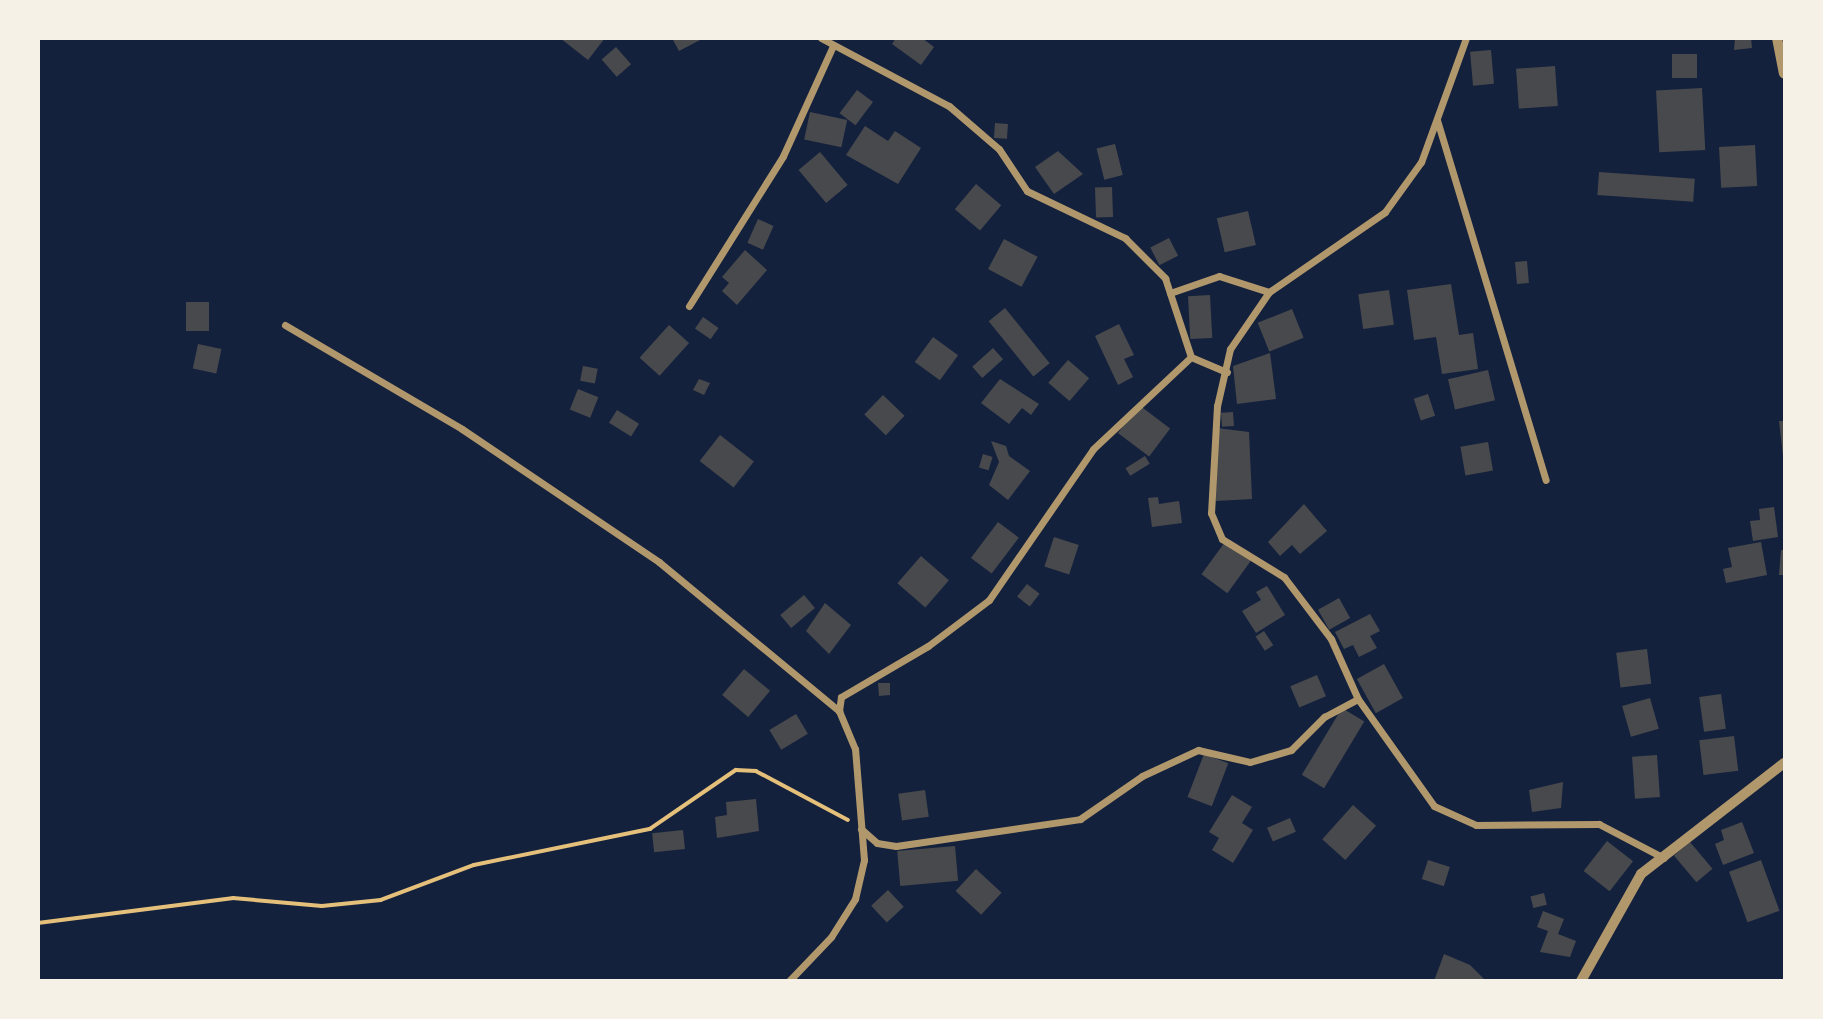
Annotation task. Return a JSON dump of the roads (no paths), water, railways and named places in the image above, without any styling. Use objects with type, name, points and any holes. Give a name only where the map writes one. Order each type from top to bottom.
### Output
[{"type":"street","points":[[821,38],[832,48],[949,106],[999,149],[1027,191],[1125,238],[1165,278],[1191,358]]},
{"type":"street","points":[[1466,38],[1422,162],[1385,212],[1269,292],[1230,349],[1227,372],[1217,407],[1211,513],[1222,538],[1284,577],[1331,639],[1358,699],[1434,806],[1476,825],[1599,824],[1664,858]]},
{"type":"street","points":[[1777,38],[1784,73]]},
{"type":"street","points":[[689,306],[783,156],[832,48]]},
{"type":"street","points":[[1436,119],[1546,480]]},
{"type":"street","points":[[1170,293],[1219,276],[1269,292]]},
{"type":"street","points":[[285,325],[462,429],[659,562],[839,711],[855,749],[864,860],[855,899],[805,971],[789,981]]},
{"type":"street","points":[[1191,358],[1227,372]]},
{"type":"street","points":[[839,711],[841,696],[855,685],[928,646],[989,600],[1093,449],[1191,358]]},
{"type":"street","points":[[861,829],[877,843],[895,846],[1080,819],[1143,776],[1198,750],[1250,762],[1292,750],[1324,717],[1358,699]]},
{"type":"street","points":[[1581,981],[1641,874],[1784,763]]}]
